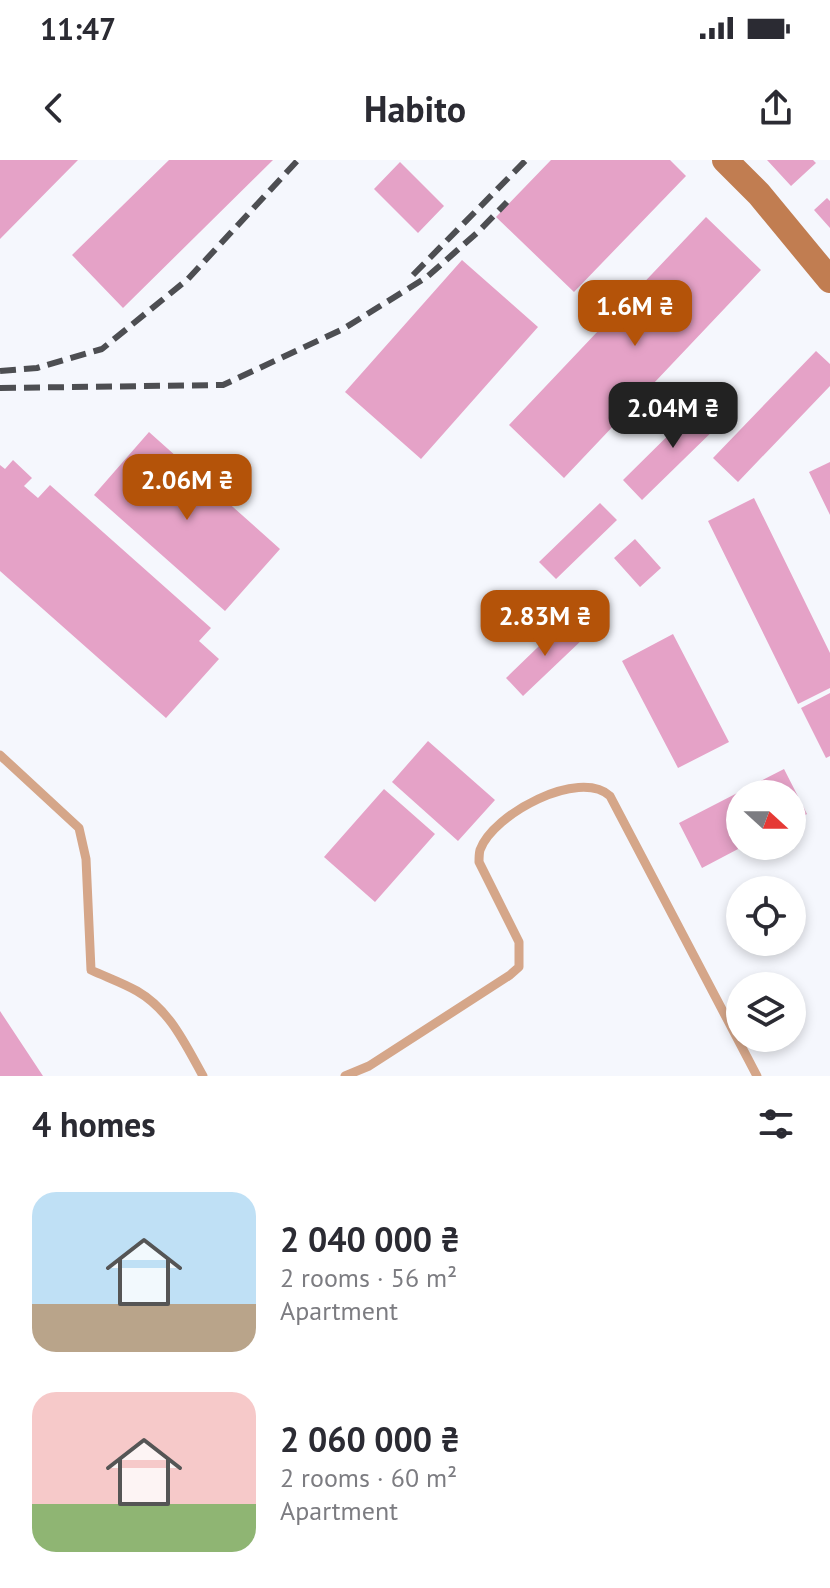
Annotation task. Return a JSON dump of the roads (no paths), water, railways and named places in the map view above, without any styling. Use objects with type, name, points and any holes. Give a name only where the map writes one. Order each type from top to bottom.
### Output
[{"type":"main road","points":[[725,160],[759,194],[830,280]]},
{"type":"lane","points":[[0,755],[79,828],[86,859],[91,970],[139,991],[162,1009],[178,1030],[203,1076]]},
{"type":"lane","points":[[345,1076],[369,1066],[519,967],[519,942],[479,862],[480,850],[499,824],[523,805],[564,790],[588,787],[602,788],[610,796],[757,1076]]},
{"type":"railway","points":[[0,371],[37,368],[102,349],[188,279],[298,160]]},
{"type":"railway","points":[[413,275],[526,160]]},
{"type":"railway","points":[[0,388],[223,385],[343,329],[427,277],[507,202]]}]
